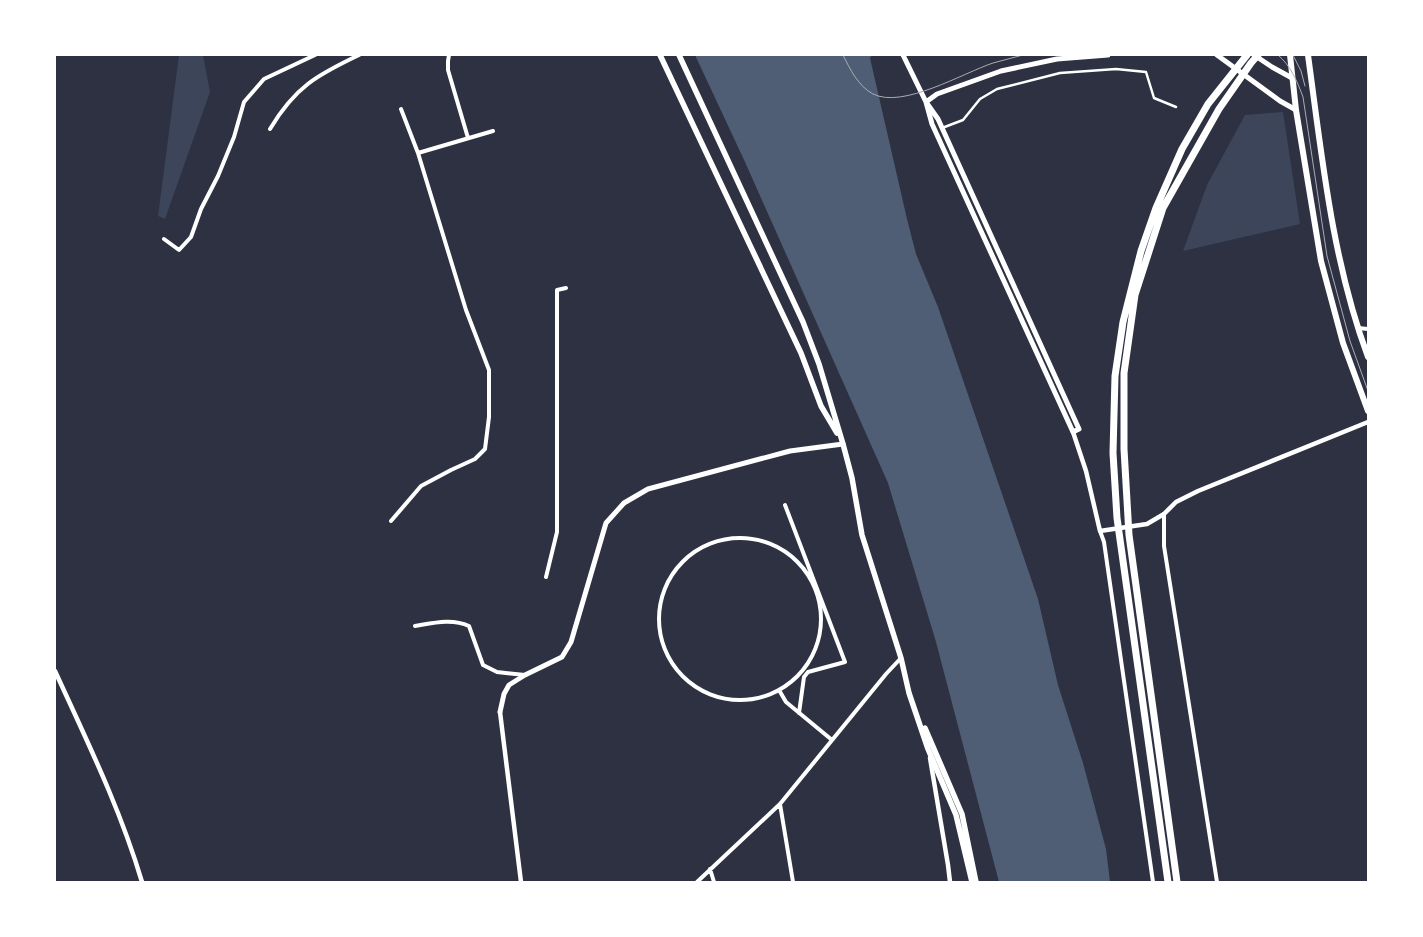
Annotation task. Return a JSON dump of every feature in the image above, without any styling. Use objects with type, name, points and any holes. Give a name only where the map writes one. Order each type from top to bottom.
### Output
[{"type":"highway","points":[[1168,882],[1117,518],[1113,453],[1115,376],[1123,322],[1141,251],[1156,208],[1182,149],[1208,104],[1247,55]]},
{"type":"highway","points":[[1177,882],[1127,516],[1124,373],[1135,296],[1163,208],[1219,109],[1251,62],[1258,55]]},
{"type":"highway","points":[[1290,55],[1296,110],[1321,261],[1344,343],[1368,411]]},
{"type":"highway","points":[[1308,55],[1327,195],[1337,252],[1368,357]]},
{"type":"main road","points":[[660,55],[801,353],[822,406],[843,444]]},
{"type":"main road","points":[[679,55],[803,322],[819,364],[852,478],[862,535],[901,658],[909,693],[928,749],[956,815],[972,882]]},
{"type":"main road","points":[[903,55],[926,102],[938,119],[1079,429],[1072,432],[932,124],[926,102]]},
{"type":"main road","points":[[926,102],[937,94],[1001,70],[1058,59],[1108,55]]},
{"type":"main road","points":[[1217,55],[1296,110]]},
{"type":"main road","points":[[1254,55],[1292,78]]},
{"type":"main road","points":[[500,712],[504,694],[509,685],[562,657],[571,642],[606,523],[624,503],[648,489],[790,452],[843,444]]},
{"type":"main road","points":[[909,693],[962,814],[976,882]]},
{"type":"street","points":[[164,239],[180,250],[191,237],[234,137],[244,102],[264,79],[314,55]]},
{"type":"street","points":[[270,129],[279,113],[302,87],[322,72],[359,55]]},
{"type":"street","points":[[450,55],[448,70],[468,138]]},
{"type":"street","points":[[942,128],[963,120],[980,100],[997,90],[1060,73],[1116,69],[1146,72],[1154,98],[1176,107]]},
{"type":"street","points":[[391,521],[421,486],[475,459],[485,449],[489,417],[489,370],[466,310],[418,153],[401,109]]},
{"type":"street","points":[[418,153],[493,131]]},
{"type":"street","points":[[546,577],[557,532],[558,290],[566,288]]},
{"type":"street","points":[[1358,328],[1368,329]]},
{"type":"street","points":[[1100,531],[1147,524],[1164,514],[1176,502],[1198,491],[1368,422]]},
{"type":"street","points":[[1072,432],[1086,471],[1104,542],[1153,882]]},
{"type":"street","points":[[785,505],[845,662],[808,672],[804,677],[799,713]]},
{"type":"street","points":[[1164,514],[1164,546],[1217,882]]},
{"type":"street","points":[[748,538],[765,542],[788,554],[801,566],[811,580],[820,605],[821,623],[818,640],[812,656],[802,671],[790,683],[778,690],[767,696],[750,700],[732,700],[715,696],[699,689],[685,679],[669,658],[662,642],[660,625],[662,598],[668,582],[678,568],[698,550],[713,543],[730,539],[748,538]]},
{"type":"street","points":[[415,626],[442,622],[460,622],[469,626],[483,665],[497,672],[525,675]]},
{"type":"street","points":[[697,882],[780,804],[901,658]]},
{"type":"street","points":[[55,671],[107,783],[142,882]]},
{"type":"street","points":[[778,690],[786,702],[832,740]]},
{"type":"street","points":[[500,712],[521,882]]},
{"type":"street","points":[[928,749],[950,882]]},
{"type":"street","points":[[780,804],[793,882]]},
{"type":"street","points":[[710,870],[714,882]]},
{"type":"shaded area","points":[[179,55],[203,55],[210,92],[165,219],[158,216]]},
{"type":"shaded area","points":[[695,55],[872,55],[870,58],[916,254],[938,307],[1038,599],[1058,685],[1083,763],[1106,849],[1110,882],[999,882],[936,642],[888,483],[745,162]]},
{"type":"shaded area","points":[[1283,112],[1300,224],[1183,251],[1207,185],[1245,115]]},
{"type":"tram line","points":[[843,55],[855,77],[868,91],[886,97],[900,97],[933,88],[993,63],[1023,55]]},
{"type":"tram line","points":[[1278,55],[1290,69],[1303,97],[1327,256],[1350,341],[1368,391]]},
{"type":"tram line","points":[[1293,55],[1301,71],[1305,86]]}]
